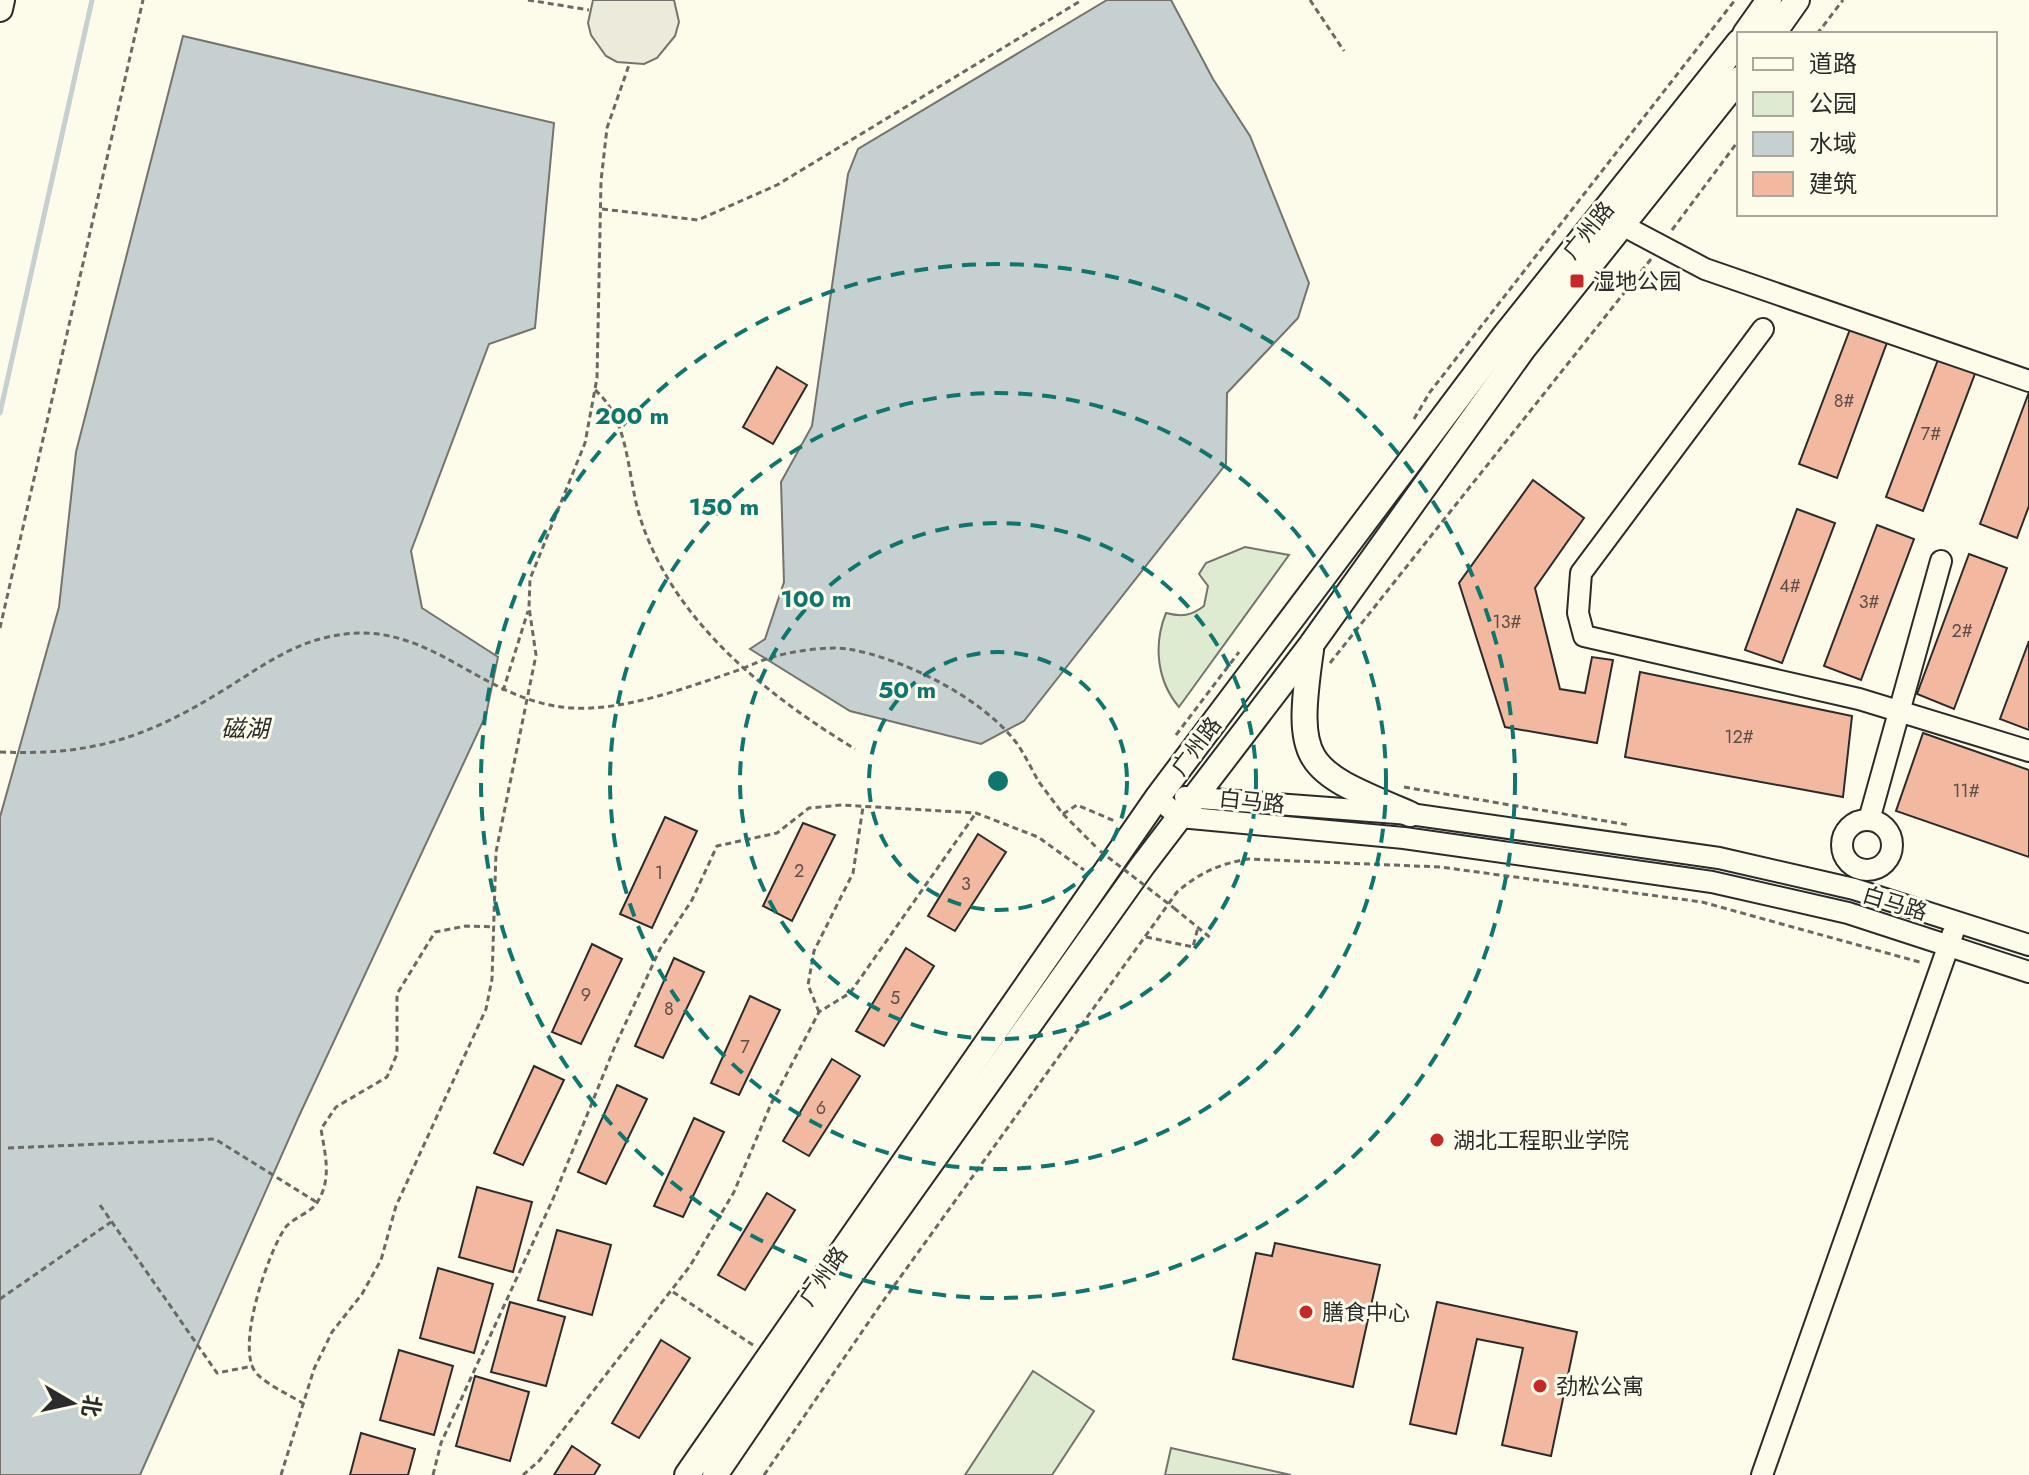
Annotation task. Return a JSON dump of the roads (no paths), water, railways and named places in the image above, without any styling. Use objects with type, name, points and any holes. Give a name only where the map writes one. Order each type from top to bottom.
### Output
[{"type":"main road","points":[[0,9],[2,0]]},
{"type":"main road","points":[[1746,32],[1769,0]]},
{"type":"main road","points":[[1774,32],[1797,0]]},
{"type":"main road","name":"广州路","points":[[687,1475],[827,1269],[1157,798],[1505,335],[1737,45]]},
{"type":"main road","name":"广州路","points":[[715,1475],[846,1282],[1194,797],[1311,645],[1523,349],[1737,81]]},
{"type":"main road","points":[[1311,645],[1303,719],[1307,749],[1332,781],[1410,814]]},
{"type":"street","points":[[1622,225],[1705,269],[2029,381]]},
{"type":"street","points":[[1763,329],[1581,573],[1578,613],[1584,636],[1900,710],[2029,751]]},
{"type":"street","points":[[1869,820],[1941,561]]},
{"type":"street","name":"白马路","points":[[1157,798],[1194,797],[1410,814],[1719,858],[1854,889],[2029,945]]},
{"type":"street","points":[[1157,798],[1180,817]]},
{"type":"street","name":"白马路","points":[[1180,817],[1404,838],[1712,882],[1848,913],[2029,972]]},
{"type":"street","points":[[1869,820],[1889,833],[1891,850],[1884,873],[1860,869],[1838,860],[1848,829],[1869,820]]},
{"type":"street","points":[[1762,1475],[1957,921]]},
{"type":"water","points":[[1107,0],[1171,0],[1213,79],[1250,136],[1309,283],[1298,318],[1227,393],[1226,464],[1024,721],[981,744],[850,711],[750,649],[765,639],[784,582],[781,482],[812,426],[848,174],[858,149]]},
{"type":"water","name":"磁湖","points":[[183,36],[554,123],[535,328],[489,344],[411,551],[422,608],[498,657],[486,715],[299,1116],[140,1475],[0,1475],[0,817],[59,607],[76,452]]},
{"type":"waterway","points":[[0,413],[92,0]]},
{"type":"place","name":"湿地公园","points":[[1577,281]]},
{"type":"place","name":"湖北工程职业学院","points":[[1437,1140]]},
{"type":"place","name":"膳食中心","points":[[1306,1312]]},
{"type":"place","name":"劲松公寓","points":[[1540,1386]]}]
